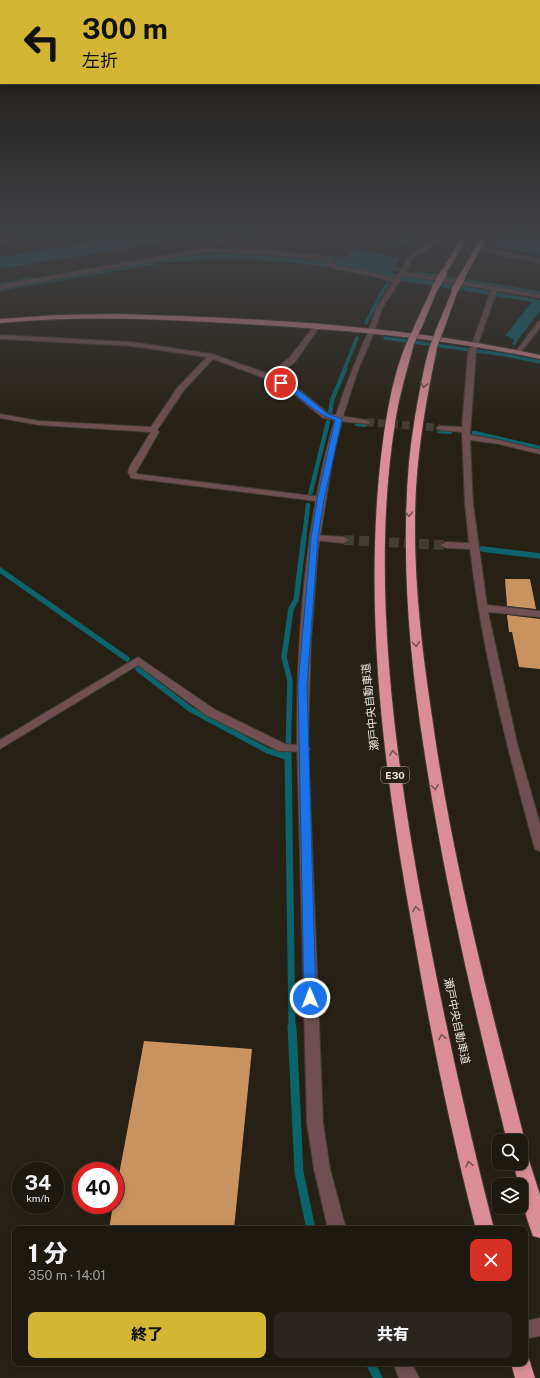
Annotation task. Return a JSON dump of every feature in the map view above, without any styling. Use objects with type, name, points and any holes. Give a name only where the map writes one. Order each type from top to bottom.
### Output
[{"type":"highway","name":"瀬戸中央自動車道","points":[[429,301],[410,344],[389,430],[384,476],[380,585],[384,676],[398,803],[423,951],[477,1202],[484,1226]]},
{"type":"highway","points":[[451,301],[433,348],[420,398],[416,425],[410,512],[411,586],[419,677],[438,803],[467,944],[514,1134]]},
{"type":"highway","points":[[523,1170],[540,1229]]},
{"type":"highway","points":[[522,1366],[525,1378]]},
{"type":"main road","points":[[0,322],[62,316],[100,316],[317,326],[372,330],[473,348],[518,352],[540,357]]},
{"type":"street","points":[[336,1226],[322,1169],[315,1123],[293,749],[303,685],[314,538],[321,500],[339,419],[355,367],[384,301]]},
{"type":"street","points":[[490,301],[473,348],[466,434],[469,504],[482,608],[511,743],[540,846]]},
{"type":"street","points":[[518,352],[540,324]]},
{"type":"street","points":[[270,377],[292,360],[317,326]]},
{"type":"street","points":[[0,337],[131,344],[212,356],[270,377],[293,389],[326,416],[366,422]]},
{"type":"street","points":[[212,356],[181,389],[153,430],[155,432],[134,466],[132,472],[134,476],[321,500]]},
{"type":"street","points":[[0,416],[40,423],[153,430]]},
{"type":"street","points":[[440,428],[540,452]]},
{"type":"street","points":[[314,538],[344,540]]},
{"type":"street","points":[[446,545],[474,546]]},
{"type":"street","points":[[482,608],[540,614]]},
{"type":"street","points":[[0,745],[138,660],[210,712],[293,749]]},
{"type":"street","points":[[528,1329],[540,1327]]},
{"type":"street","points":[[403,1366],[409,1378]]},
{"type":"water","points":[[528,301],[540,301],[540,311],[519,338],[505,336],[532,302]]},
{"type":"building","points":[[505,579],[530,579],[536,609],[507,606]]},
{"type":"building","points":[[507,615],[540,619],[540,669],[519,667],[512,632],[509,632]]},
{"type":"building","points":[[144,1041],[252,1049],[234,1226],[110,1226],[112,1214],[124,1214],[124,1162],[121,1162]]},
{"type":"waterway","points":[[366,323],[377,301]]},
{"type":"waterway","points":[[514,335],[512,337],[517,338],[514,344]]},
{"type":"waterway","points":[[344,370],[357,338]]},
{"type":"waterway","points":[[385,338],[506,355],[540,362]]},
{"type":"waterway","points":[[330,413],[332,400],[345,369]]},
{"type":"waterway","points":[[310,495],[328,422]]},
{"type":"waterway","points":[[357,424],[365,425]]},
{"type":"waterway","points":[[439,431],[450,432]]},
{"type":"waterway","points":[[474,433],[540,448]]},
{"type":"waterway","points":[[304,538],[308,505]]},
{"type":"waterway","points":[[288,753],[290,681],[284,657],[291,609],[296,600],[304,537]]},
{"type":"waterway","points":[[482,549],[540,556]]},
{"type":"waterway","points":[[0,570],[127,659]]},
{"type":"waterway","points":[[138,669],[190,709],[268,751],[276,753]]},
{"type":"waterway","points":[[276,753],[288,757]]},
{"type":"waterway","points":[[288,753],[292,1028]]},
{"type":"waterway","points":[[292,1027],[299,1172],[310,1226]]},
{"type":"waterway","points":[[372,1366],[378,1378]]},
{"type":"tunnel","points":[[366,422],[440,428]]},
{"type":"tunnel","points":[[344,540],[446,545]]},
{"type":"route","points":[[281,383],[293,389],[326,416],[339,419],[328,464],[314,538],[303,685],[310,998]]}]
